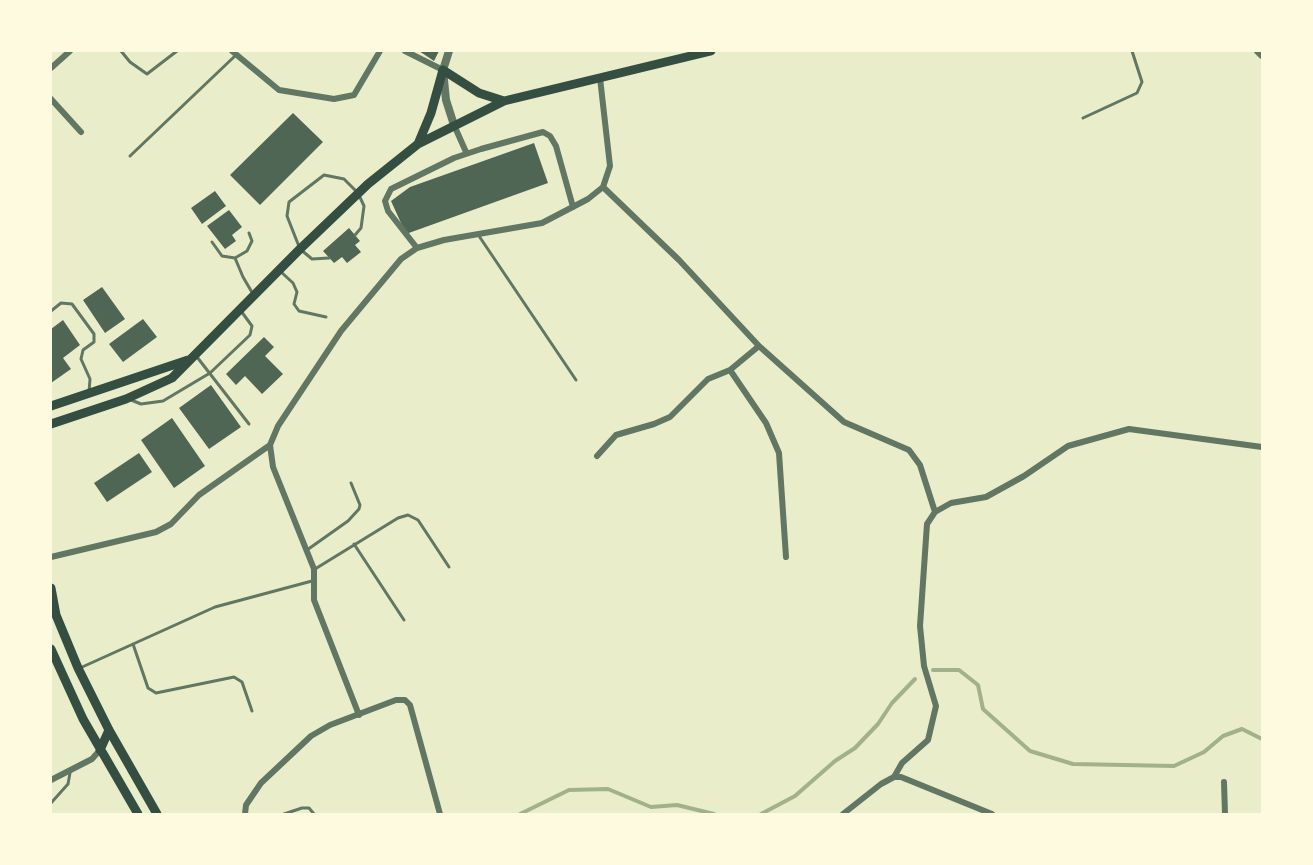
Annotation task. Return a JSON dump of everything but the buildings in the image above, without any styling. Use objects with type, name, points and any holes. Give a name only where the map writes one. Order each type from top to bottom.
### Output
[{"type":"highway","points":[[51,424],[126,399],[172,378],[300,249],[358,194],[418,144],[504,101],[711,51]]},
{"type":"highway","points":[[418,144],[431,112],[443,70],[479,93],[504,101]]},
{"type":"highway","points":[[51,406],[192,357]]},
{"type":"highway","points":[[51,432],[61,422]]},
{"type":"highway","points":[[51,588],[56,615],[78,668],[109,730],[157,814]]},
{"type":"highway","points":[[51,648],[64,680],[100,750],[138,814]]},
{"type":"highway","points":[[100,750],[109,730]]},
{"type":"street","points":[[51,68],[70,51]]},
{"type":"street","points":[[234,53],[279,90],[334,99],[354,96],[380,51]]},
{"type":"street","points":[[405,51],[443,70]]},
{"type":"street","points":[[449,51],[443,70],[446,100],[453,125],[466,153]]},
{"type":"street","points":[[1258,51],[1262,55]]},
{"type":"street","points":[[359,715],[314,600],[312,581],[314,569],[273,467],[270,445],[278,426],[341,331],[401,259],[417,248],[444,240],[479,236],[542,223],[573,207],[603,187],[610,166],[600,78]]},
{"type":"street","points":[[51,99],[81,132]]},
{"type":"street","points":[[417,248],[388,211],[385,201],[391,189],[466,153],[543,132],[550,136],[556,146],[573,207]]},
{"type":"street","points":[[603,187],[679,260],[759,346],[843,422],[909,450],[920,465],[930,490],[935,513]]},
{"type":"street","points":[[597,456],[616,435],[662,422],[708,379],[730,370],[759,346]]},
{"type":"street","points":[[730,370],[766,423],[779,453],[786,557]]},
{"type":"street","points":[[844,814],[861,797],[894,777],[902,763],[928,740],[936,706],[924,666],[920,626],[927,524],[935,513],[951,502],[986,496],[1024,476],[1068,446],[1129,429],[1262,447]]},
{"type":"street","points":[[51,557],[156,532],[171,524],[199,495],[270,445]]},
{"type":"street","points":[[244,814],[246,805],[261,783],[311,736],[396,700],[405,700],[411,705],[440,814]]},
{"type":"street","points":[[51,780],[92,759],[100,750]]},
{"type":"street","points":[[894,777],[901,777],[992,814]]},
{"type":"street","points":[[1224,782],[1225,814]]},
{"type":"lane","points":[[121,51],[130,62],[147,74],[177,51]]},
{"type":"lane","points":[[1083,118],[1137,93],[1142,82],[1132,51]]},
{"type":"lane","points":[[130,156],[234,53]]},
{"type":"lane","points":[[329,258],[312,259],[300,249],[287,216],[290,202],[324,175],[344,179],[358,194],[364,206],[361,228],[355,235]]},
{"type":"lane","points":[[212,242],[222,256],[236,258],[247,251],[252,241],[249,233]]},
{"type":"lane","points":[[479,236],[576,380]]},
{"type":"lane","points":[[236,258],[243,277],[254,295]]},
{"type":"lane","points":[[279,270],[293,284],[297,292],[294,304],[299,311],[326,318]]},
{"type":"lane","points":[[51,311],[61,303],[72,304],[94,334],[94,342],[83,350],[81,359],[90,379],[88,394]]},
{"type":"lane","points":[[126,399],[141,404],[163,401],[210,373],[250,335],[252,326],[240,309]]},
{"type":"lane","points":[[192,357],[210,373],[249,424]]},
{"type":"lane","points":[[307,550],[348,521],[359,509],[360,505],[351,483]]},
{"type":"lane","points":[[314,569],[398,518],[408,515],[418,520],[449,567]]},
{"type":"lane","points":[[354,544],[404,620]]},
{"type":"lane","points":[[78,668],[215,608],[312,581]]},
{"type":"lane","points":[[133,644],[148,688],[156,693],[234,678],[242,682],[252,711]]},
{"type":"lane","points":[[51,803],[68,784],[70,771]]},
{"type":"lane","points":[[284,814],[302,808],[309,808],[314,814]]},
{"type":"waterway","points":[[933,670],[959,670],[978,685],[983,709],[1030,751],[1073,764],[1174,766],[1204,752],[1223,736],[1242,729],[1262,739]]},
{"type":"waterway","points":[[761,814],[795,796],[835,761],[855,748],[915,679]]},
{"type":"waterway","points":[[520,814],[569,790],[608,789],[651,807],[677,805],[714,814]]}]
